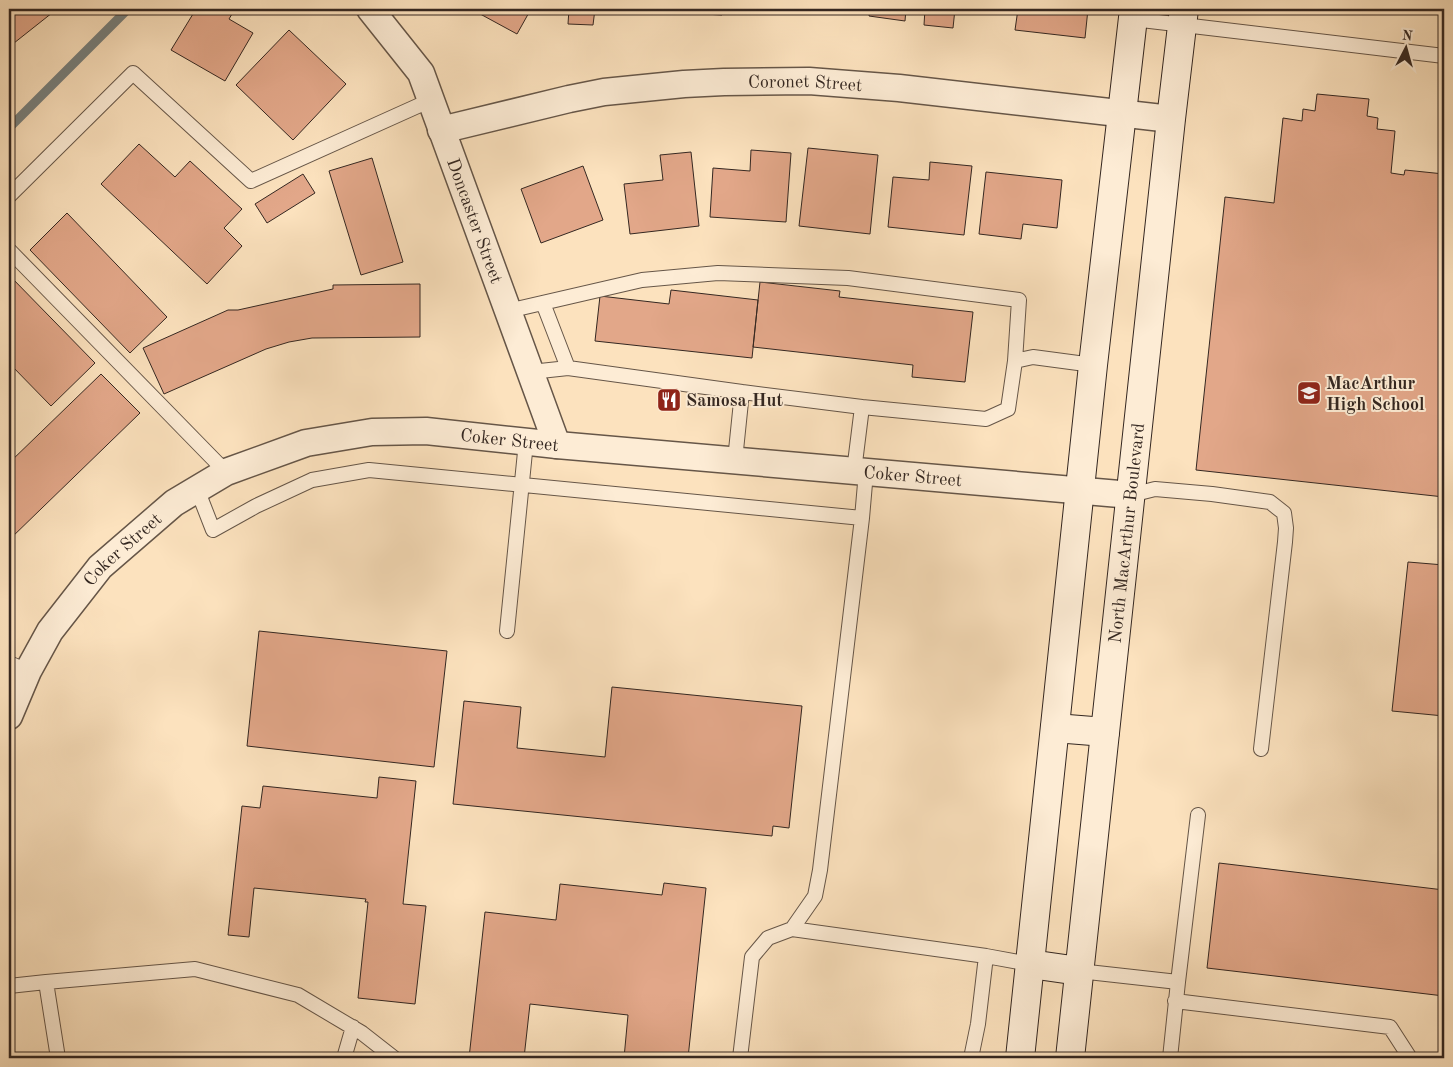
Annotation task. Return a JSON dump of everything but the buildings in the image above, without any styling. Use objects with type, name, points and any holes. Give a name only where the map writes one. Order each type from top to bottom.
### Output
[{"type":"main road","points":[[1020,1058],[1093,365],[1133,14]]},
{"type":"main road","name":"North MacArthur Boulevard","points":[[1070,1058],[1183,17]]},
{"type":"main road","points":[[1056,728],[1105,732]]},
{"type":"main road","points":[[1030,964],[1079,970]]},
{"type":"street","name":"Doncaster Street","points":[[370,9],[420,73],[557,445]]},
{"type":"street","name":"Coronet Street","points":[[441,130],[604,92],[724,82],[809,81],[899,88],[1171,119]]},
{"type":"street","name":"Coker Street","points":[[9,716],[18,667],[50,631],[100,567],[174,502],[226,472],[306,443],[372,432],[426,431],[557,445],[1131,495]]},
{"type":"lane","points":[[1133,14],[1183,17],[1444,56]]},
{"type":"lane","points":[[9,196],[133,73],[251,181],[431,100]]},
{"type":"lane","points":[[9,250],[226,472]]},
{"type":"lane","points":[[508,311],[642,280],[718,273],[848,278],[1020,300],[1015,361],[1008,409],[986,419],[862,407],[568,368],[531,372]]},
{"type":"lane","points":[[543,303],[568,368]]},
{"type":"lane","points":[[1015,361],[1033,357],[1093,365]]},
{"type":"lane","points":[[735,460],[742,392]]},
{"type":"lane","points":[[792,929],[815,896],[820,870],[862,518],[860,471],[862,407]]},
{"type":"lane","points":[[507,632],[526,442]]},
{"type":"lane","points":[[197,489],[213,530],[256,506],[312,480],[369,470],[862,518]]},
{"type":"lane","points":[[1131,495],[1155,489],[1212,494],[1270,502],[1284,513],[1285,542],[1261,749]]},
{"type":"lane","points":[[1170,1058],[1175,1001],[1198,815]]},
{"type":"lane","points":[[740,1058],[752,957],[768,938],[792,929],[986,956],[1030,964]]},
{"type":"lane","points":[[971,1058],[978,1024],[986,956]]},
{"type":"lane","points":[[9,986],[195,969],[298,995],[362,1033],[394,1058]]},
{"type":"lane","points":[[1079,970],[1178,982]]},
{"type":"lane","points":[[46,982],[58,1058]]},
{"type":"lane","points":[[1175,1001],[1390,1027],[1410,1058]]},
{"type":"lane","points":[[344,1058],[353,1028]]},
{"type":"waterway","points":[[9,128],[128,9]]},
{"type":"place","name":"MacArthur High School","points":[[1309,393]]},
{"type":"place","name":"Samosa Hut","points":[[669,400]]}]
